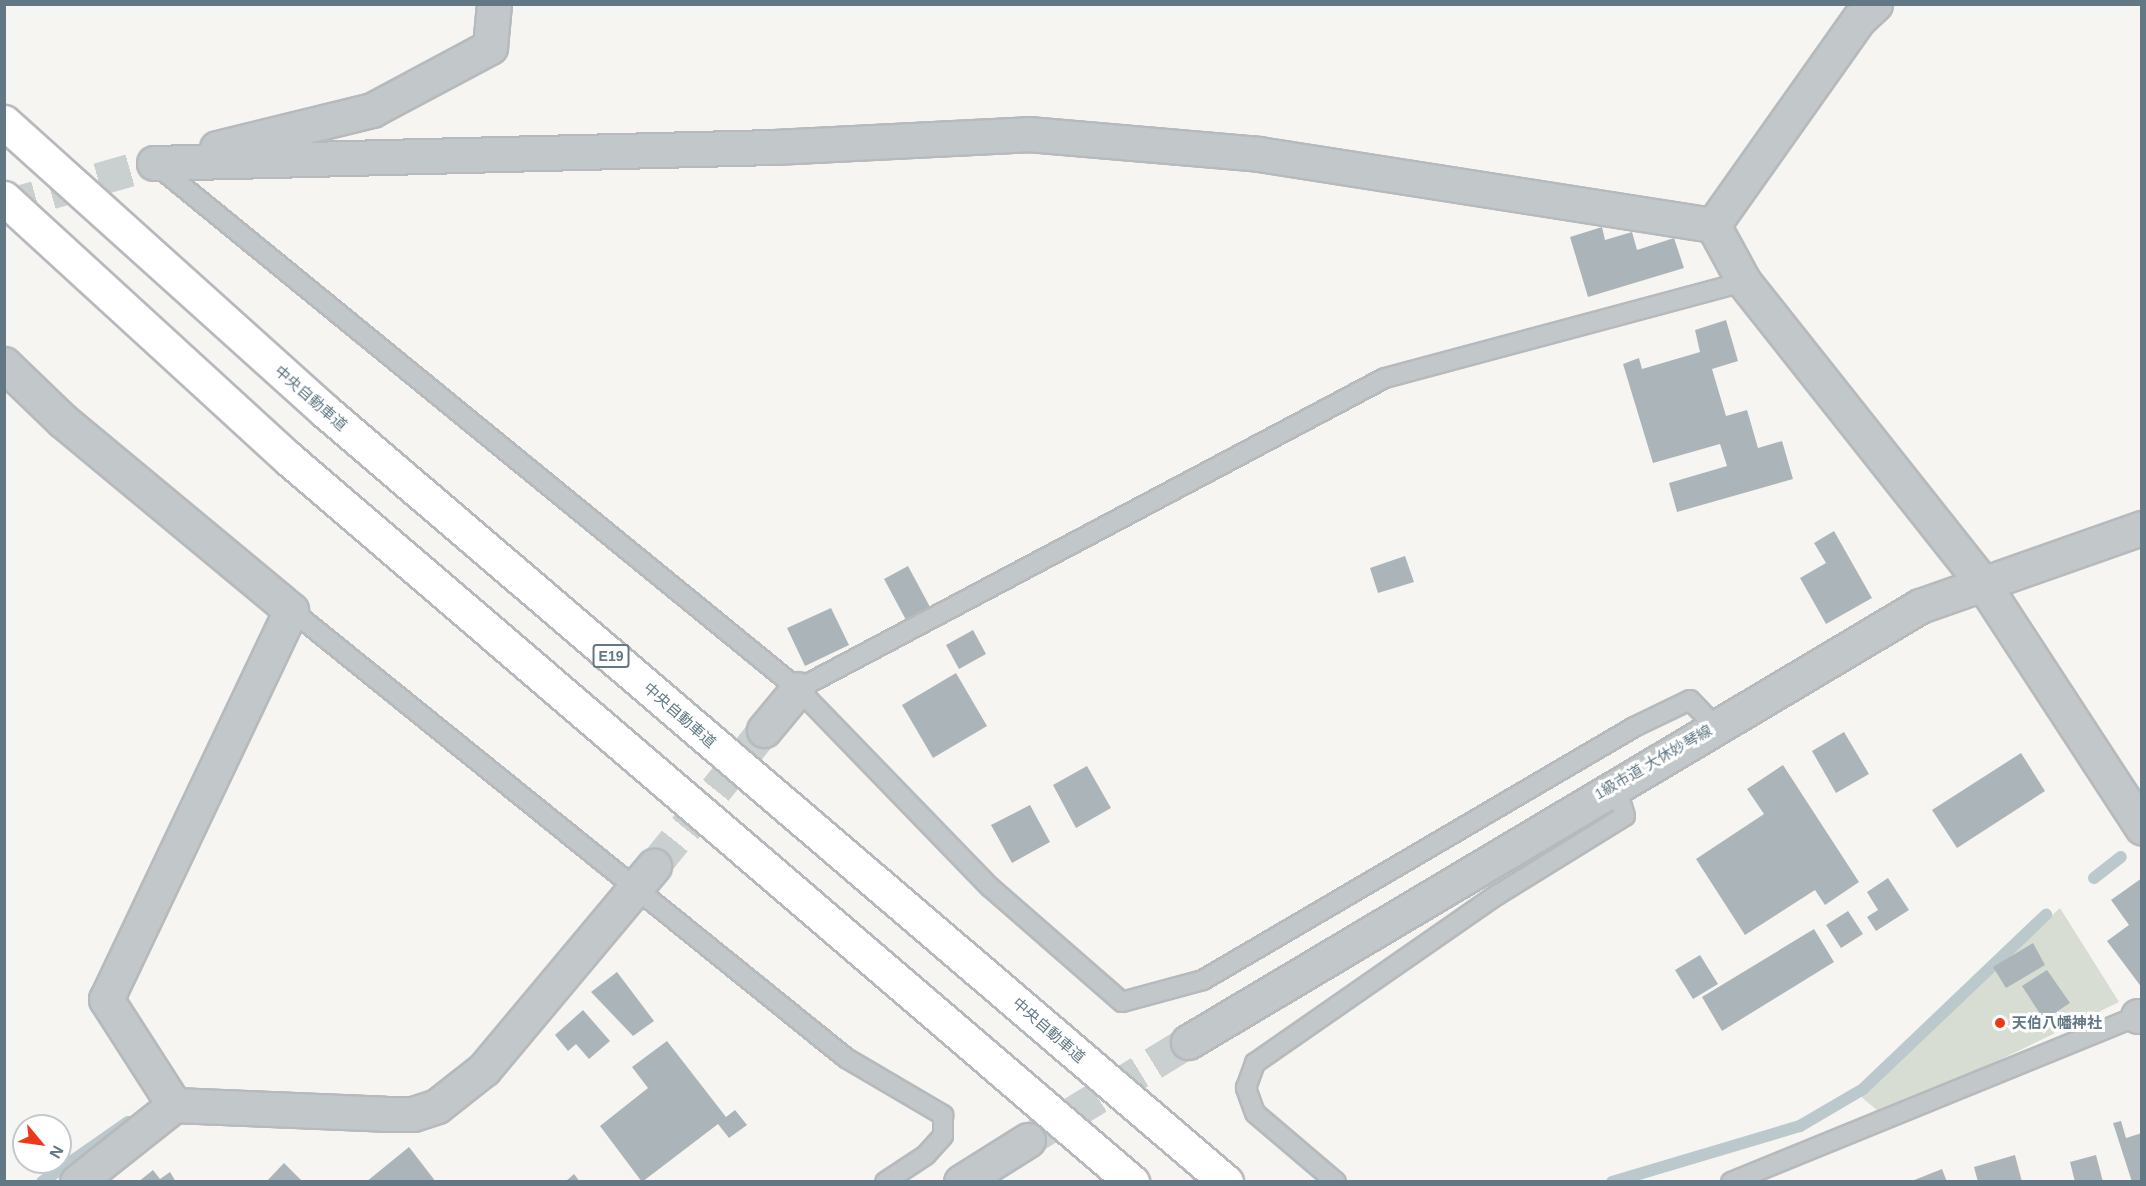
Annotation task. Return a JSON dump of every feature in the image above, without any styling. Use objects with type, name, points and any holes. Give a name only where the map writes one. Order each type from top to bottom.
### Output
[{"type":"highway","name":"中央自動車道","points":[[4,122],[325,411],[1226,1182]]},
{"type":"highway","points":[[4,198],[289,459],[1132,1182]]},
{"type":"street","points":[[154,163],[372,110],[490,47],[495,4]]},
{"type":"street","points":[[1713,225],[1858,19],[1875,4]]},
{"type":"street","points":[[154,163],[774,147],[1028,134],[1259,154],[1713,225]]},
{"type":"street","points":[[1713,225],[1744,282],[1982,582],[2142,827]]},
{"type":"street","points":[[4,364],[62,420],[291,610],[106,999],[174,1105]]},
{"type":"street","name":"1級市道 大休妙琴線","points":[[1188,1042],[1615,783],[1920,606],[1982,582],[2142,528]]},
{"type":"street","points":[[764,730],[798,689]]},
{"type":"street","points":[[77,1182],[174,1105],[385,1114],[436,1106],[484,1069],[646,876]]},
{"type":"street","points":[[961,1182],[1028,1140]]},
{"type":"lane","points":[[154,163],[798,689],[990,887],[1122,1002],[1203,980],[1634,727],[1690,700],[1715,726]]},
{"type":"lane","points":[[798,689],[1385,378],[1744,282]]},
{"type":"lane","points":[[291,610],[646,876],[846,1058],[943,1115],[942,1136],[926,1155],[885,1182]]},
{"type":"lane","points":[[1336,1182],[1255,1113],[1246,1088],[1255,1063],[1497,895],[1624,816],[1615,783]]},
{"type":"lane","points":[[1731,1182],[2140,1015]]},
{"type":"shaded area","points":[[2060,908],[2119,1002],[1884,1116],[1859,1095]]},
{"type":"building","points":[[1602,227],[1605,240],[1632,232],[1637,250],[1674,238],[1684,268],[1588,297],[1570,237]]},
{"type":"building","points":[[1726,320],[1738,361],[1712,369],[1726,416],[1747,410],[1758,448],[1782,441],[1793,479],[1677,512],[1669,483],[1727,466],[1720,444],[1653,463],[1623,364],[1639,358],[1642,369],[1700,352],[1695,330]]},
{"type":"building","points":[[1834,531],[1872,598],[1826,624],[1800,578],[1826,563],[1814,543]]},
{"type":"building","points":[[1405,556],[1414,582],[1378,593],[1370,568]]},
{"type":"building","points":[[908,566],[930,607],[906,620],[884,579]]},
{"type":"building","points":[[831,608],[849,645],[805,666],[787,628]]},
{"type":"building","points":[[973,630],[986,654],[959,669],[946,645]]},
{"type":"building","points":[[956,673],[987,726],[933,758],[902,705]]},
{"type":"building","points":[[1844,732],[1869,774],[1836,793],[1812,751]]},
{"type":"building","points":[[2021,753],[2045,791],[1957,848],[1932,810]]},
{"type":"building","points":[[1783,765],[1859,882],[1825,905],[1815,890],[1745,935],[1696,859],[1764,814],[1747,789]]},
{"type":"building","points":[[1087,766],[1111,808],[1076,828],[1053,785]]},
{"type":"building","points":[[1030,805],[1050,842],[1012,863],[991,825]]},
{"type":"building","points":[[1888,878],[1909,910],[1876,931],[1867,917],[1878,910],[1867,892]]},
{"type":"building","points":[[2142,878],[2142,988],[2107,941],[2129,925],[2111,900]]},
{"type":"building","points":[[1848,911],[1863,934],[1841,948],[1826,925]]},
{"type":"building","points":[[1814,929],[1834,962],[1722,1031],[1702,997]]},
{"type":"building","points":[[2033,943],[2045,965],[2006,988],[1993,967]]},
{"type":"building","points":[[1700,955],[1718,984],[1693,999],[1675,970]]},
{"type":"building","points":[[2047,970],[2070,1003],[2044,1020],[2022,986]]},
{"type":"building","points":[[617,972],[654,1021],[633,1036],[591,992]]},
{"type":"building","points":[[583,1010],[610,1041],[589,1059],[576,1044],[568,1051],[555,1035]]},
{"type":"building","points":[[667,1041],[726,1117],[735,1110],[747,1125],[729,1138],[718,1124],[642,1182],[600,1126],[648,1088],[632,1067]]},
{"type":"building","points":[[2121,1121],[2126,1138],[2142,1133],[2142,1182],[2132,1182],[2113,1123]]},
{"type":"building","points":[[409,1147],[436,1182],[366,1182]]},
{"type":"building","points":[[2015,1155],[2022,1182],[1978,1182],[1974,1167]]},
{"type":"building","points":[[2096,1155],[2103,1182],[2075,1182],[2070,1162]]},
{"type":"building","points":[[284,1163],[303,1182],[266,1182]]},
{"type":"building","points":[[1942,1169],[1947,1182],[1912,1182],[1912,1181]]},
{"type":"building","points":[[153,1170],[160,1179],[170,1172],[176,1182],[138,1182]]},
{"type":"building","points":[[574,1174],[580,1182],[565,1182]]},
{"type":"waterway","points":[[2094,878],[2121,857]]},
{"type":"waterway","points":[[1612,1182],[1800,1126],[1863,1089],[2046,915]]},
{"type":"waterway","points":[[42,1182],[128,1122]]},
{"type":"tunnel","points":[[4,206],[154,163]]},
{"type":"tunnel","points":[[654,866],[764,730]]},
{"type":"tunnel","points":[[1028,1140],[1188,1042]]},
{"type":"place","name":"天伯八幡神社","points":[[2000,1023]]}]
